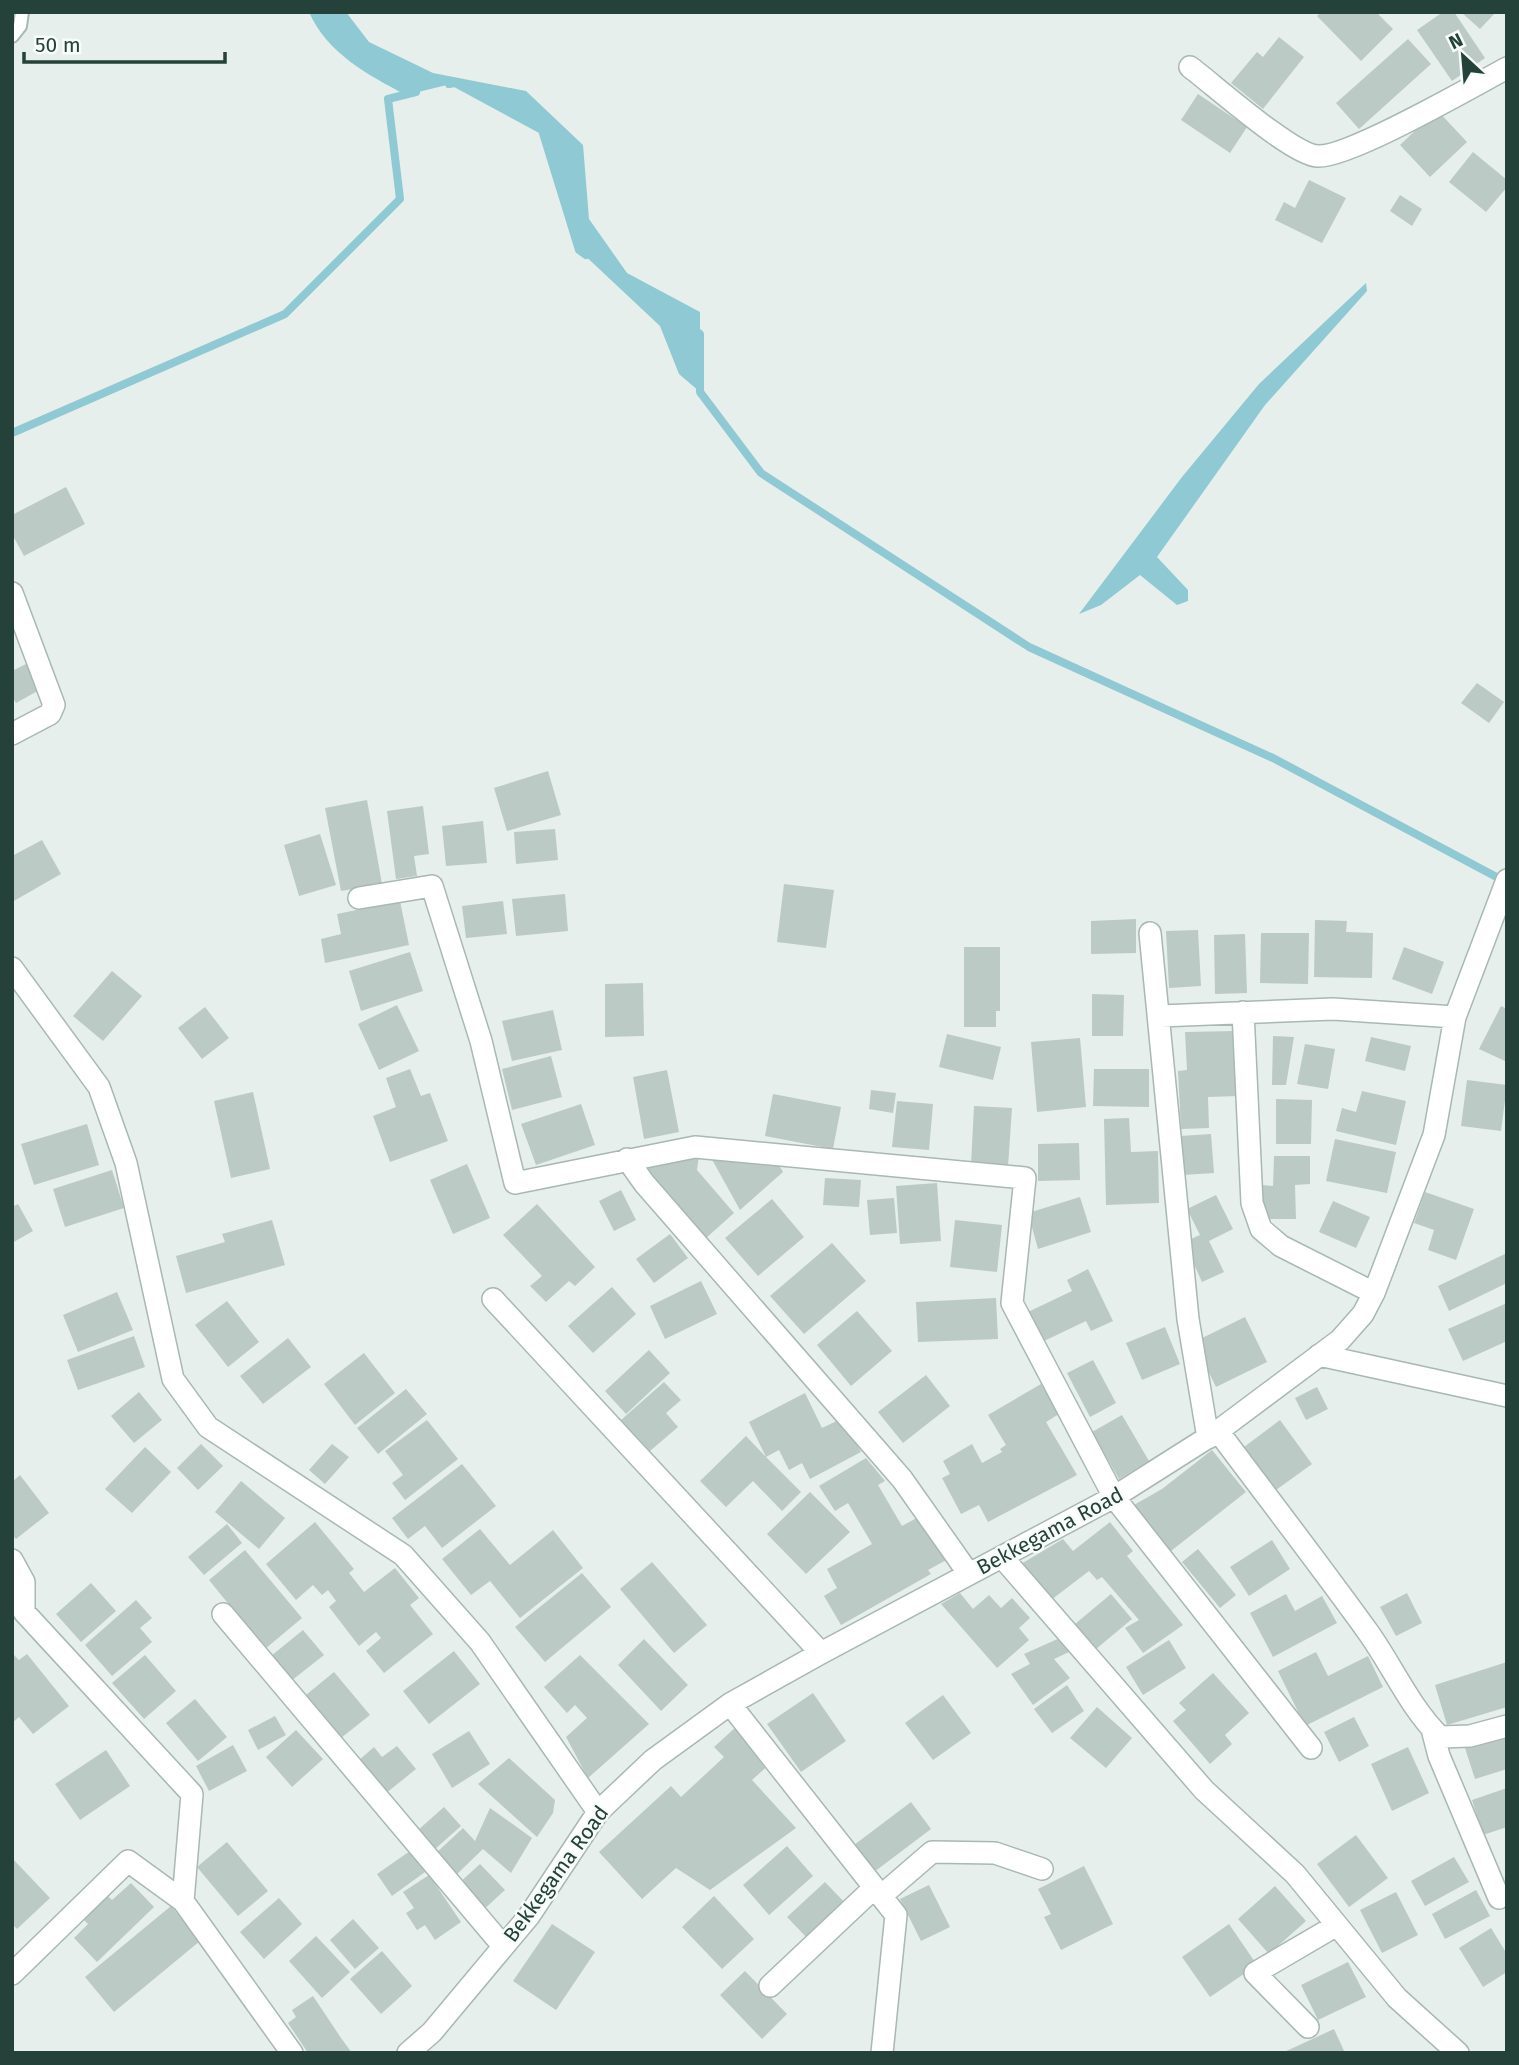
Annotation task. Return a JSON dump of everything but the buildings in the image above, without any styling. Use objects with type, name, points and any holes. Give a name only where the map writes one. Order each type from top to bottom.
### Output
[{"type":"street","points":[[1190,67],[1287,142],[1317,156],[1352,148],[1507,68]]},
{"type":"street","points":[[12,593],[54,705],[50,714],[12,734]]},
{"type":"street","name":"Bekkegama Road","points":[[408,2053],[432,2032],[528,1916],[598,1812],[653,1760],[730,1704],[1114,1497],[1213,1434],[1340,1340],[1363,1314],[1374,1293],[1434,1135],[1455,1017],[1507,880]]},
{"type":"street","points":[[359,898],[432,886],[481,1041],[515,1183],[695,1147],[1025,1178],[1012,1303],[1114,1497],[1311,1748]]},
{"type":"street","points":[[1150,933],[1188,1319],[1213,1434],[1370,1635],[1418,1715],[1440,1737],[1471,1736],[1507,1726]]},
{"type":"street","points":[[12,968],[99,1087],[126,1163],[173,1379],[208,1426],[403,1555],[480,1642],[598,1812]]},
{"type":"street","points":[[1160,1016],[1333,1009],[1455,1017]]},
{"type":"street","points":[[1243,1012],[1252,1203],[1261,1229],[1281,1246],[1374,1293]]},
{"type":"street","points":[[627,1159],[643,1183],[902,1479],[969,1574]]},
{"type":"street","points":[[493,1299],[821,1653]]},
{"type":"street","points":[[1319,1356],[1507,1396]]},
{"type":"street","points":[[1002,1557],[1204,1790],[1294,1874],[1397,1998],[1458,2053]]},
{"type":"street","points":[[12,1560],[24,1582],[24,1612],[192,1794],[183,1901]]},
{"type":"street","points":[[223,1614],[503,1946]]},
{"type":"street","points":[[730,1704],[895,1914],[882,2053]]},
{"type":"street","points":[[1432,1729],[1439,1756],[1499,1898]]},
{"type":"street","points":[[770,1986],[878,1892],[932,1852],[995,1853],[1042,1870]]},
{"type":"street","points":[[12,1973],[128,1861],[183,1901],[292,2053]]},
{"type":"street","points":[[1308,2026],[1255,1973],[1337,1925]]},
{"type":"lane","points":[[12,36],[20,26],[22,12]]},
{"type":"water","points":[[309,12],[346,12],[369,42],[433,73],[526,91],[583,145],[589,219],[627,273],[700,312],[700,392],[679,374],[660,326],[579,250],[542,130],[455,83],[406,95],[363,71],[338,51],[317,27]]},
{"type":"water","points":[[1366,283],[1367,291],[1265,405],[1157,557],[1188,590],[1188,601],[1177,605],[1140,575],[1101,605],[1079,614],[1182,477],[1259,384]]},
{"type":"waterway","points":[[449,84],[455,83],[542,130],[579,250],[586,255]]},
{"type":"waterway","points":[[12,433],[285,314],[400,199],[388,99],[416,92]]},
{"type":"waterway","points":[[692,328],[700,334],[700,392],[761,473],[1029,647],[1273,758],[1504,881]]}]
